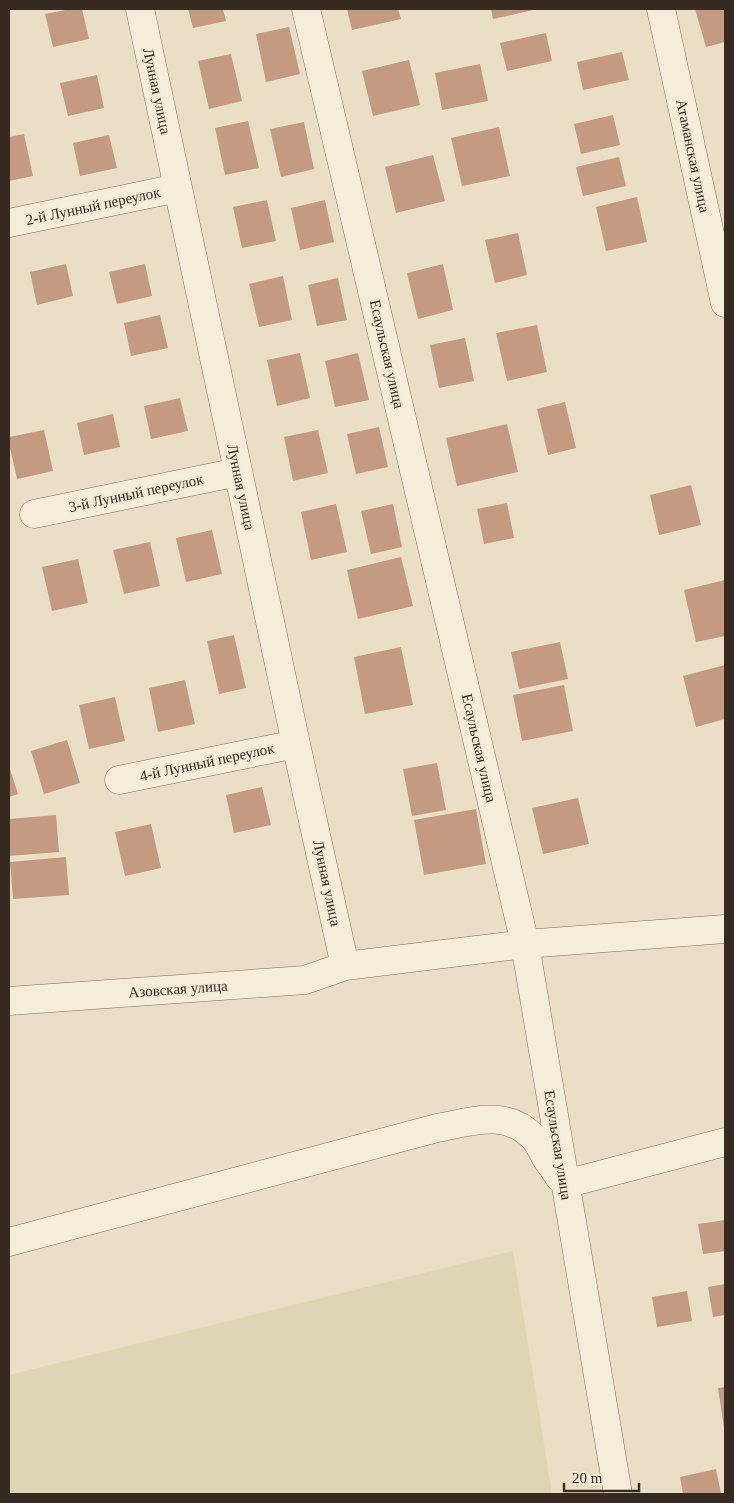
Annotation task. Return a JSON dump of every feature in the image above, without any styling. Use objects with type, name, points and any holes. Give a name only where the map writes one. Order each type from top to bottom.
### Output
[{"type":"street","name":"Лунная улица","points":[[140,9],[345,966]]},
{"type":"street","name":"Есаульская улица","points":[[306,9],[525,944],[618,1494]]},
{"type":"street","name":"Атаманская улица","points":[[661,9],[725,303]]},
{"type":"street","name":"2-й Лунный переулок","points":[[9,223],[178,188]]},
{"type":"street","name":"3-й Лунный переулок","points":[[34,514],[238,472]]},
{"type":"street","name":"4-й Лунный переулок","points":[[119,780],[296,744]]},
{"type":"street","name":"Азовская улица","points":[[9,1001],[305,980],[345,966],[525,944],[725,929]]},
{"type":"street","points":[[9,1242],[438,1128],[482,1120],[496,1119],[508,1122],[521,1128],[534,1138],[565,1184],[725,1142]]},
{"type":"shaded area","points":[[513,1251],[552,1494],[9,1494],[9,1375]]},
{"type":"building","points":[[82,9],[89,39],[53,47],[45,14]]},
{"type":"building","points":[[188,9],[223,9],[226,21],[193,28]]},
{"type":"building","points":[[347,9],[398,9],[401,19],[352,30]]},
{"type":"building","points":[[491,9],[533,9],[533,10],[493,19]]},
{"type":"building","points":[[695,9],[725,9],[725,42],[706,47]]},
{"type":"building","points":[[289,27],[300,74],[266,82],[256,34]]},
{"type":"building","points":[[546,33],[552,61],[507,71],[500,43]]},
{"type":"building","points":[[622,52],[629,80],[583,90],[577,62]]},
{"type":"building","points":[[231,54],[242,101],[209,109],[198,61]]},
{"type":"building","points":[[409,60],[420,105],[373,116],[362,71]]},
{"type":"building","points":[[480,64],[488,101],[442,110],[435,73]]},
{"type":"building","points":[[97,75],[104,108],[68,116],[60,83]]},
{"type":"building","points":[[613,115],[620,145],[581,154],[574,124]]},
{"type":"building","points":[[248,121],[259,168],[225,175],[215,128]]},
{"type":"building","points":[[304,122],[314,169],[281,177],[270,129]]},
{"type":"building","points":[[499,127],[510,176],[462,186],[451,138]]},
{"type":"building","points":[[24,134],[33,176],[9,181],[9,137]]},
{"type":"building","points":[[109,135],[117,168],[80,176],[73,143]]},
{"type":"building","points":[[433,155],[445,201],[396,213],[385,167]]},
{"type":"building","points":[[619,157],[626,186],[583,196],[576,167]]},
{"type":"building","points":[[637,197],[647,242],[606,251],[596,207]]},
{"type":"building","points":[[267,200],[276,241],[242,248],[233,207]]},
{"type":"building","points":[[325,200],[334,242],[300,250],[291,208]]},
{"type":"building","points":[[518,233],[527,275],[495,283],[485,240]]},
{"type":"building","points":[[66,264],[73,296],[37,305],[30,272]]},
{"type":"building","points":[[145,264],[152,296],[117,304],[109,272]]},
{"type":"building","points":[[443,264],[453,310],[418,319],[407,273]]},
{"type":"building","points":[[283,276],[292,320],[259,327],[249,284]]},
{"type":"building","points":[[338,278],[347,320],[317,326],[308,285]]},
{"type":"building","points":[[160,315],[168,348],[131,356],[124,323]]},
{"type":"building","points":[[537,325],[547,372],[507,381],[496,333]]},
{"type":"building","points":[[465,338],[474,381],[439,388],[430,345]]},
{"type":"building","points":[[300,353],[310,398],[277,406],[267,360]]},
{"type":"building","points":[[358,353],[369,400],[335,407],[325,361]]},
{"type":"building","points":[[180,398],[188,431],[151,439],[144,406]]},
{"type":"building","points":[[565,402],[576,448],[548,455],[537,409]]},
{"type":"building","points":[[113,414],[120,447],[84,455],[77,423]]},
{"type":"building","points":[[507,424],[518,472],[457,486],[446,438]]},
{"type":"building","points":[[379,427],[388,467],[356,474],[347,434]]},
{"type":"building","points":[[44,430],[53,471],[17,479],[9,437]]},
{"type":"building","points":[[318,430],[328,473],[293,481],[284,437]]},
{"type":"building","points":[[691,485],[701,525],[659,535],[650,495]]},
{"type":"building","points":[[507,503],[514,538],[484,544],[477,509]]},
{"type":"building","points":[[336,504],[347,552],[311,560],[301,512]]},
{"type":"building","points":[[393,504],[402,547],[371,554],[361,511]]},
{"type":"building","points":[[212,530],[222,574],[186,582],[176,538]]},
{"type":"building","points":[[150,542],[160,586],[124,594],[113,550]]},
{"type":"building","points":[[401,557],[413,606],[358,619],[347,570]]},
{"type":"building","points":[[78,559],[88,603],[52,611],[42,567]]},
{"type":"building","points":[[725,580],[725,636],[696,642],[684,590]]},
{"type":"building","points":[[234,635],[246,688],[219,694],[207,641]]},
{"type":"building","points":[[560,642],[568,679],[519,689],[511,652]]},
{"type":"building","points":[[401,647],[413,705],[365,714],[354,657]]},
{"type":"building","points":[[725,665],[725,719],[696,727],[683,676]]},
{"type":"building","points":[[185,680],[195,724],[158,732],[149,688]]},
{"type":"building","points":[[564,685],[573,731],[522,741],[513,695]]},
{"type":"building","points":[[115,697],[125,741],[89,749],[79,705]]},
{"type":"building","points":[[67,740],[80,783],[44,794],[31,751]]},
{"type":"building","points":[[437,763],[446,810],[412,816],[403,769]]},
{"type":"building","points":[[9,766],[18,794],[9,797]]},
{"type":"building","points":[[262,787],[271,825],[234,833],[226,795]]},
{"type":"building","points":[[578,798],[589,844],[543,854],[532,808]]},
{"type":"building","points":[[476,809],[486,864],[424,875],[414,820]]},
{"type":"building","points":[[56,815],[59,852],[9,856],[9,819]]},
{"type":"building","points":[[151,824],[161,868],[125,876],[115,832]]},
{"type":"building","points":[[66,857],[69,895],[13,899],[10,862]]},
{"type":"building","points":[[725,1220],[725,1251],[703,1254],[698,1224]]},
{"type":"building","points":[[725,1284],[725,1315],[713,1317],[708,1287]]},
{"type":"building","points":[[687,1291],[692,1321],[657,1327],[652,1297]]},
{"type":"building","points":[[725,1387],[725,1427],[724,1428],[718,1388]]},
{"type":"building","points":[[716,1469],[721,1494],[683,1494],[680,1477]]}]
